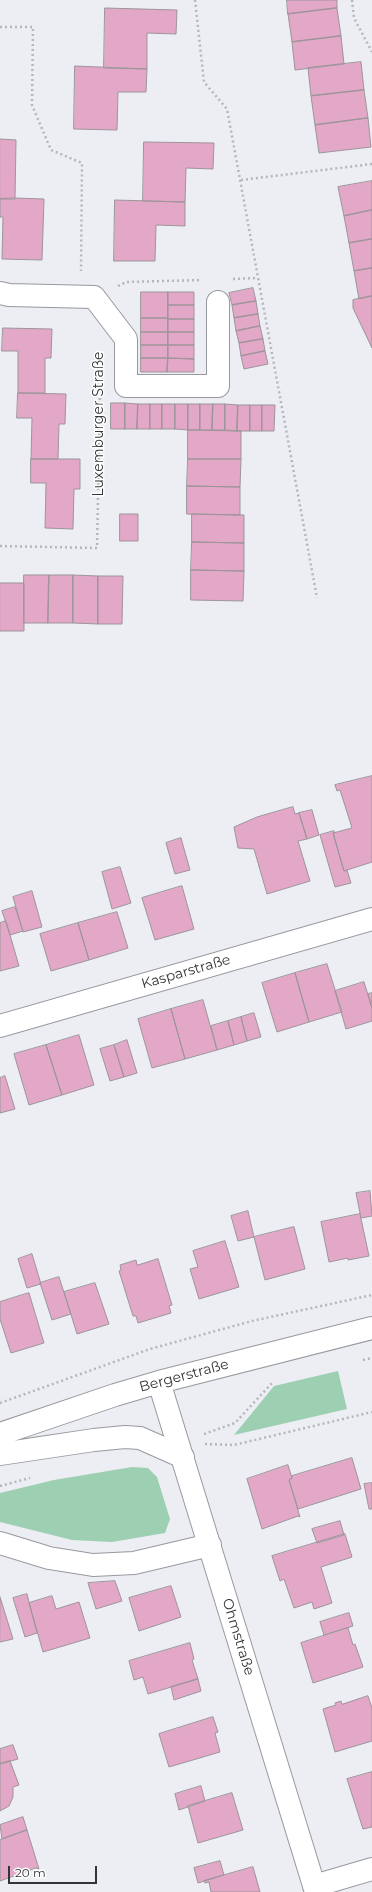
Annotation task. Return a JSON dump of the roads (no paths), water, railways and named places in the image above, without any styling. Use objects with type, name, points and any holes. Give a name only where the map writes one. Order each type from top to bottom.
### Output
[{"type":"street","points":[[0,293],[9,295],[87,297],[126,339],[126,386],[218,386],[218,302]]},
{"type":"street","name":"Kasparstraße","points":[[0,1026],[372,919]]},
{"type":"street","name":"Bergerstraße","points":[[0,1434],[115,1395],[159,1382],[372,1328]]},
{"type":"street","name":"Ohmstraße","points":[[159,1382],[315,1889]]},
{"type":"street","points":[[0,1454],[94,1440],[125,1437],[140,1438],[181,1450]]},
{"type":"street","points":[[0,1543],[49,1558],[93,1565],[134,1563],[210,1545]]},
{"type":"street","points":[[315,1889],[372,1869]]}]
